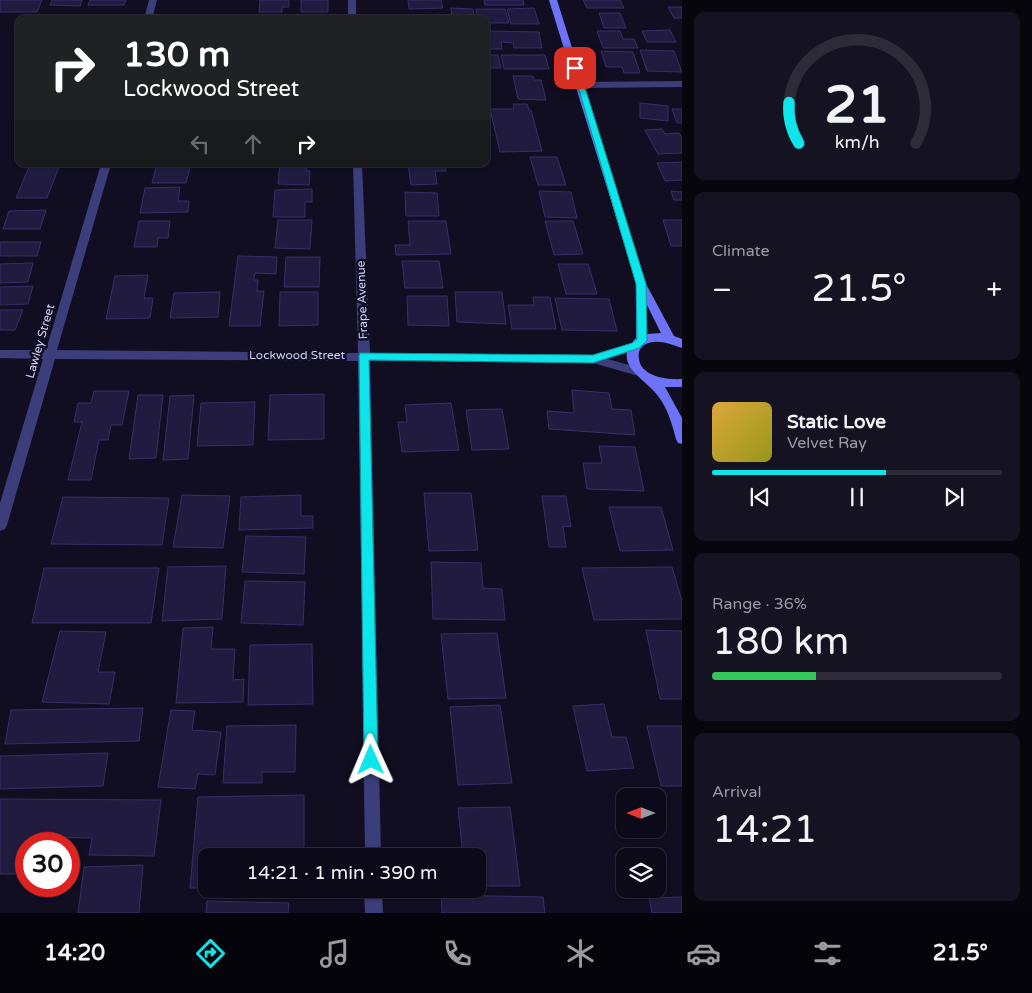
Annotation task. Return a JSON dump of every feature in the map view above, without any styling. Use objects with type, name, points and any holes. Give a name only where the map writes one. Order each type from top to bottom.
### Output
[{"type":"street","points":[[149,15],[153,0]]},
{"type":"street","points":[[352,0],[352,15]]},
{"type":"street","points":[[553,0],[581,85],[641,284],[669,338]]},
{"type":"street","points":[[581,85],[682,84]]},
{"type":"street","name":"Lawley Street","points":[[0,525],[105,167]]},
{"type":"street","name":"Frape Avenue","points":[[357,167],[364,356],[373,848]]},
{"type":"street","points":[[641,284],[639,343],[633,352],[633,359],[667,396],[677,419],[682,439]]},
{"type":"street","points":[[639,343],[659,337],[669,338],[682,344]]},
{"type":"street","name":"Lockwood Street","points":[[593,359],[639,343]]},
{"type":"street","name":"Lockwood Street","points":[[0,354],[593,359],[647,376]]},
{"type":"street","points":[[647,376],[672,384],[682,383]]},
{"type":"street","points":[[373,898],[374,913]]},
{"type":"building","points":[[0,0],[42,0],[37,12],[0,12]]},
{"type":"building","points":[[52,0],[82,0],[80,6],[50,5]]},
{"type":"building","points":[[90,0],[126,0],[124,5],[88,5]]},
{"type":"building","points":[[260,0],[289,0],[289,7],[282,7],[282,12],[259,12]]},
{"type":"building","points":[[301,0],[328,0],[328,12],[301,12]]},
{"type":"building","points":[[408,0],[441,0],[443,8],[409,9]]},
{"type":"building","points":[[484,0],[523,0],[524,5],[485,5]]},
{"type":"building","points":[[583,0],[620,0],[624,8],[587,8]]},
{"type":"building","points":[[668,7],[682,7],[682,18],[674,18]]},
{"type":"building","points":[[451,8],[473,9],[474,15],[452,15]]},
{"type":"building","points":[[534,8],[539,24],[511,24],[507,9]]},
{"type":"building","points":[[476,9],[505,9],[509,23],[490,23],[490,15],[477,15]]},
{"type":"building","points":[[599,13],[620,13],[626,28],[604,28]]},
{"type":"building","points":[[670,30],[676,42],[647,42],[642,31]]},
{"type":"building","points":[[490,31],[539,32],[542,48],[514,48],[513,43],[501,42],[502,49],[490,49]]},
{"type":"building","points":[[597,31],[620,31],[623,39],[634,39],[638,48],[603,48]]},
{"type":"building","points":[[640,50],[674,51],[682,72],[647,71]]},
{"type":"building","points":[[601,51],[633,52],[640,73],[624,73],[622,67],[606,67]]},
{"type":"building","points":[[490,55],[498,55],[501,68],[490,68]]},
{"type":"building","points":[[501,55],[545,55],[549,69],[504,69]]},
{"type":"building","points":[[513,76],[533,76],[534,80],[541,80],[546,100],[518,99]]},
{"type":"building","points":[[640,103],[668,106],[668,121],[640,118]]},
{"type":"building","points":[[513,104],[527,104],[529,110],[531,110],[542,151],[500,152],[490,109],[514,109]]},
{"type":"building","points":[[672,109],[682,109],[682,123],[677,123]]},
{"type":"building","points":[[662,129],[665,134],[679,133],[682,138],[682,153],[658,154],[645,130]]},
{"type":"building","points":[[530,157],[557,157],[566,185],[538,185]]},
{"type":"building","points":[[682,162],[682,180],[665,181],[657,163]]},
{"type":"building","points":[[29,167],[59,167],[47,198],[16,198]]},
{"type":"building","points":[[156,167],[190,167],[186,183],[152,183]]},
{"type":"building","points":[[280,167],[306,167],[306,171],[310,171],[309,185],[278,184]]},
{"type":"building","points":[[408,167],[445,167],[446,171],[435,171],[437,184],[411,185]]},
{"type":"building","points":[[180,187],[178,201],[189,201],[188,212],[140,213],[145,188]]},
{"type":"building","points":[[312,189],[312,202],[305,202],[305,217],[273,217],[275,190]]},
{"type":"building","points":[[539,191],[571,192],[577,218],[545,217]]},
{"type":"building","points":[[671,191],[682,192],[682,200],[674,200]]},
{"type":"building","points":[[405,192],[437,193],[439,216],[406,216]]},
{"type":"building","points":[[46,210],[40,229],[3,229],[9,211]]},
{"type":"building","points":[[278,220],[312,220],[310,249],[275,248]]},
{"type":"building","points":[[663,220],[682,220],[682,246],[671,246]]},
{"type":"building","points":[[139,221],[170,221],[168,238],[158,238],[157,247],[134,247]]},
{"type":"building","points":[[408,221],[446,221],[451,254],[396,255],[395,245],[410,245]]},
{"type":"building","points":[[545,221],[573,221],[583,254],[554,255]]},
{"type":"building","points":[[0,242],[41,242],[37,256],[0,256]]},
{"type":"building","points":[[238,256],[277,257],[276,274],[255,273],[254,280],[258,280],[257,291],[264,291],[260,326],[229,326]]},
{"type":"building","points":[[286,257],[320,257],[319,287],[284,287]]},
{"type":"building","points":[[402,261],[439,261],[443,288],[405,288]]},
{"type":"building","points":[[33,263],[28,282],[0,283],[0,264]]},
{"type":"building","points":[[558,264],[588,264],[597,294],[566,294]]},
{"type":"building","points":[[148,275],[144,298],[153,298],[150,318],[106,319],[115,276]]},
{"type":"building","points":[[33,286],[28,304],[0,305],[0,287]]},
{"type":"building","points":[[220,292],[218,317],[170,318],[174,293]]},
{"type":"building","points":[[280,292],[318,292],[318,325],[279,326]]},
{"type":"building","points":[[455,292],[502,292],[506,324],[457,322]]},
{"type":"building","points":[[407,296],[447,296],[449,326],[408,325]]},
{"type":"building","points":[[533,297],[550,297],[556,329],[512,329],[508,305],[534,305]]},
{"type":"building","points":[[555,298],[609,299],[617,331],[562,330]]},
{"type":"building","points":[[0,310],[23,310],[15,330],[0,330]]},
{"type":"building","points":[[572,390],[609,393],[612,409],[631,410],[635,435],[549,429],[547,411],[574,413]]},
{"type":"building","points":[[94,391],[129,391],[122,425],[111,425],[108,440],[99,440],[91,480],[68,480],[82,422],[74,422],[78,403],[91,403]]},
{"type":"building","points":[[324,394],[324,439],[268,440],[270,395]]},
{"type":"building","points":[[138,395],[163,395],[156,458],[129,459]]},
{"type":"building","points":[[194,395],[188,459],[163,460],[170,396]]},
{"type":"building","points":[[255,402],[253,445],[197,446],[201,403]]},
{"type":"building","points":[[451,403],[459,450],[402,452],[398,422],[407,422],[405,405]]},
{"type":"building","points":[[502,409],[509,449],[472,450],[466,410]]},
{"type":"building","points":[[599,446],[635,447],[644,491],[587,489],[583,463],[602,463]]},
{"type":"building","points":[[424,493],[471,493],[478,550],[429,551]]},
{"type":"building","points":[[182,495],[230,496],[223,548],[173,547]]},
{"type":"building","points":[[301,495],[301,516],[313,516],[313,528],[239,530],[241,497]]},
{"type":"building","points":[[542,496],[566,496],[571,527],[563,526],[566,547],[549,547]]},
{"type":"building","points":[[63,497],[169,498],[162,545],[51,544]]},
{"type":"building","points":[[609,507],[661,507],[673,550],[620,551]]},
{"type":"building","points":[[246,536],[306,537],[304,574],[242,572]]},
{"type":"building","points":[[431,562],[481,563],[483,588],[502,589],[505,620],[433,619]]},
{"type":"building","points":[[226,566],[222,619],[162,621],[168,567]]},
{"type":"building","points":[[672,567],[682,601],[682,619],[594,620],[582,568]]},
{"type":"building","points":[[44,568],[159,568],[151,623],[32,623]]},
{"type":"building","points":[[245,581],[305,582],[303,625],[241,623]]},
{"type":"building","points":[[213,627],[211,649],[235,649],[233,680],[244,679],[243,702],[176,703],[183,628]]},
{"type":"building","points":[[646,630],[682,631],[682,699],[660,699]]},
{"type":"building","points":[[60,631],[106,632],[98,672],[115,672],[109,704],[42,702]]},
{"type":"building","points":[[497,633],[506,698],[448,699],[441,634]]},
{"type":"building","points":[[312,644],[313,704],[248,705],[250,645]]},
{"type":"building","points":[[604,704],[612,737],[626,737],[634,768],[587,771],[573,706]]},
{"type":"building","points":[[500,705],[512,783],[458,785],[450,707]]},
{"type":"building","points":[[143,708],[139,741],[5,744],[11,710]]},
{"type":"building","points":[[171,710],[195,711],[192,730],[221,732],[215,775],[198,774],[195,789],[158,787]]},
{"type":"building","points":[[296,725],[295,772],[262,772],[262,783],[223,783],[227,726]]},
{"type":"building","points":[[647,726],[682,726],[682,786],[661,786]]},
{"type":"building","points":[[108,753],[103,786],[0,789],[0,756]]},
{"type":"building","points":[[304,795],[304,848],[198,848],[198,888],[190,888],[198,797]]},
{"type":"building","points":[[0,799],[161,800],[154,856],[89,855],[92,838],[80,838],[80,832],[15,832],[15,874],[0,874]]},
{"type":"building","points":[[510,807],[520,886],[486,886],[486,848],[462,848],[458,808]]},
{"type":"building","points":[[143,865],[139,913],[78,913],[84,867]]},
{"type":"building","points":[[486,896],[543,897],[545,913],[442,913],[441,898],[486,898]]},
{"type":"building","points":[[682,897],[682,913],[652,913],[649,898]]},
{"type":"building","points":[[207,901],[289,903],[288,913],[206,913]]},
{"type":"route","points":[[371,760],[364,356],[593,359],[636,346],[642,341],[641,284],[575,68]]}]
